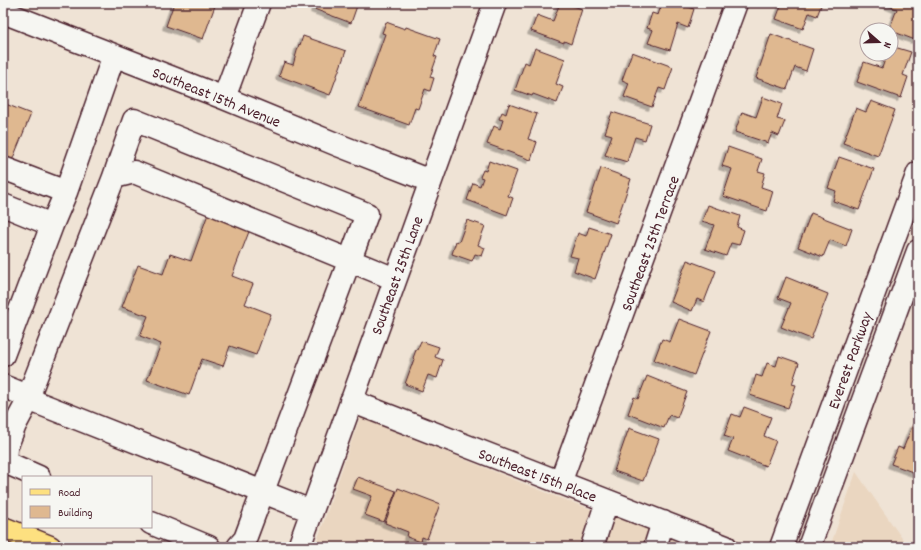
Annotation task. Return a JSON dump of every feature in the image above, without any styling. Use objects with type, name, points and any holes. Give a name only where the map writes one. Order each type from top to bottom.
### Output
[{"type":"main road","points":[[3,528],[50,547]]},
{"type":"street","points":[[224,98],[258,3]]},
{"type":"street","name":"Southeast 25th Lane","points":[[305,546],[311,510],[495,3]]},
{"type":"street","name":"Southeast 25th Terrace","points":[[560,483],[736,3]]},
{"type":"street","name":"Southeast 15th Avenue","points":[[13,10],[114,55],[430,181]]},
{"type":"street","points":[[5,342],[66,192],[114,55]]},
{"type":"street","points":[[37,476],[6,462],[6,448],[15,425],[30,397],[35,380],[114,177],[134,120],[367,214],[262,492],[246,539],[238,547]]},
{"type":"street","points":[[3,168],[66,192]]},
{"type":"street","points":[[114,177],[134,172],[395,279]]},
{"type":"street","name":"Everest Parkway","points":[[781,547],[918,172]]},
{"type":"street","points":[[3,205],[52,225]]},
{"type":"street","name":"Everest Parkway","points":[[809,547],[918,251]]},
{"type":"street","points":[[3,386],[30,397],[38,403],[311,510]]},
{"type":"street","name":"Southeast 15th Place","points":[[351,401],[726,547]]},
{"type":"street","points":[[592,547],[607,501]]},
{"type":"street","points":[[655,547],[663,522]]},
{"type":"street","points":[[152,523],[209,547]]},
{"type":"shaded area","points":[[360,417],[557,497],[699,547],[315,547]]},
{"type":"shaded area","points":[[856,472],[908,547],[830,547]]},
{"type":"building","points":[[174,3],[216,3],[203,39],[166,26]]},
{"type":"building","points":[[316,3],[358,3],[351,23],[314,9]]},
{"type":"building","points":[[560,3],[565,3],[582,9],[571,44],[564,41],[564,43],[531,31],[537,15],[553,21]]},
{"type":"building","points":[[662,3],[677,3],[694,9],[688,28],[678,24],[670,50],[648,43],[653,30],[647,28],[652,13],[658,15]]},
{"type":"building","points":[[782,3],[822,3],[817,16],[809,13],[803,29],[776,19]]},
{"type":"building","points":[[918,3],[918,33],[915,40],[899,34],[899,22],[892,22],[897,9],[885,4]]},
{"type":"building","points":[[386,22],[405,29],[406,27],[440,39],[434,56],[437,57],[430,77],[434,78],[430,91],[425,89],[418,109],[415,108],[409,125],[359,107],[385,34],[382,33]]},
{"type":"building","points":[[771,34],[813,49],[806,71],[795,67],[787,89],[756,78]]},
{"type":"building","points":[[303,36],[346,51],[330,95],[279,76],[284,62],[293,65]]},
{"type":"building","points":[[535,48],[565,59],[556,84],[563,87],[557,103],[533,94],[532,96],[515,90],[525,62],[529,64]]},
{"type":"building","points":[[899,48],[911,52],[903,75],[908,77],[901,98],[857,82],[864,62],[882,68],[884,62],[899,62]]},
{"type":"building","points":[[632,52],[673,67],[665,90],[659,88],[652,107],[624,97],[629,83],[622,80]]},
{"type":"building","points":[[763,97],[782,104],[777,119],[785,121],[779,136],[772,133],[768,143],[735,132],[742,112],[756,117]]},
{"type":"building","points":[[871,101],[895,110],[878,156],[843,143],[856,108],[866,112]]},
{"type":"building","points":[[3,103],[31,114],[11,163],[3,160]]},
{"type":"building","points":[[509,104],[537,114],[528,139],[537,142],[531,160],[487,144],[494,126],[500,129],[503,120],[499,119],[502,112],[506,114]]},
{"type":"building","points":[[612,112],[650,124],[645,140],[635,137],[627,162],[605,155],[612,135],[605,133]]},
{"type":"building","points":[[728,147],[762,159],[758,171],[765,173],[761,187],[773,191],[767,211],[723,196],[732,169],[722,166]]},
{"type":"building","points":[[839,157],[874,169],[859,210],[833,201],[836,191],[828,188]]},
{"type":"building","points":[[489,161],[517,171],[508,196],[513,198],[507,215],[467,200],[473,183],[480,186],[483,178],[480,177],[483,170],[486,171]]},
{"type":"building","points":[[601,168],[631,179],[616,223],[586,212]]},
{"type":"building","points":[[708,205],[740,216],[737,227],[744,230],[739,245],[731,243],[726,256],[705,249],[714,225],[702,221]]},
{"type":"building","points":[[811,213],[852,229],[846,246],[830,240],[823,257],[798,247]]},
{"type":"building","points":[[208,214],[250,229],[232,276],[253,284],[245,304],[271,314],[256,355],[230,346],[223,366],[202,359],[189,395],[147,380],[161,344],[140,336],[148,316],[122,307],[138,265],[163,274],[170,254],[191,261]]},
{"type":"building","points":[[467,220],[485,226],[478,245],[485,248],[482,256],[475,254],[472,261],[452,254],[456,241],[459,242]]},
{"type":"building","points":[[589,227],[611,234],[595,279],[574,271],[578,258],[570,256],[578,233],[586,236]]},
{"type":"building","points":[[687,260],[716,271],[704,302],[697,299],[692,311],[671,302]]},
{"type":"building","points":[[786,277],[828,294],[811,339],[781,327],[791,303],[778,298]]},
{"type":"building","points":[[679,319],[711,331],[694,375],[654,360],[662,339],[670,342]]},
{"type":"building","points":[[421,341],[439,347],[435,357],[443,360],[437,378],[428,375],[422,391],[405,384],[414,359],[413,358]]},
{"type":"building","points":[[779,356],[799,363],[792,384],[796,385],[788,408],[750,395],[756,375],[762,377],[767,363],[776,366]]},
{"type":"building","points":[[647,376],[687,392],[677,418],[669,415],[664,428],[628,414],[634,397],[638,399]]},
{"type":"building","points":[[744,407],[771,417],[764,436],[776,441],[766,466],[728,451],[733,439],[724,436],[732,414],[740,417]]},
{"type":"building","points":[[913,424],[918,426],[918,474],[891,464],[898,447],[903,449]]},
{"type":"building","points":[[629,428],[659,439],[643,481],[614,471]]},
{"type":"building","points":[[358,477],[396,491],[384,522],[365,515],[372,496],[353,489]]},
{"type":"building","points":[[398,488],[440,504],[427,539],[422,537],[421,542],[407,537],[408,532],[385,523]]}]
